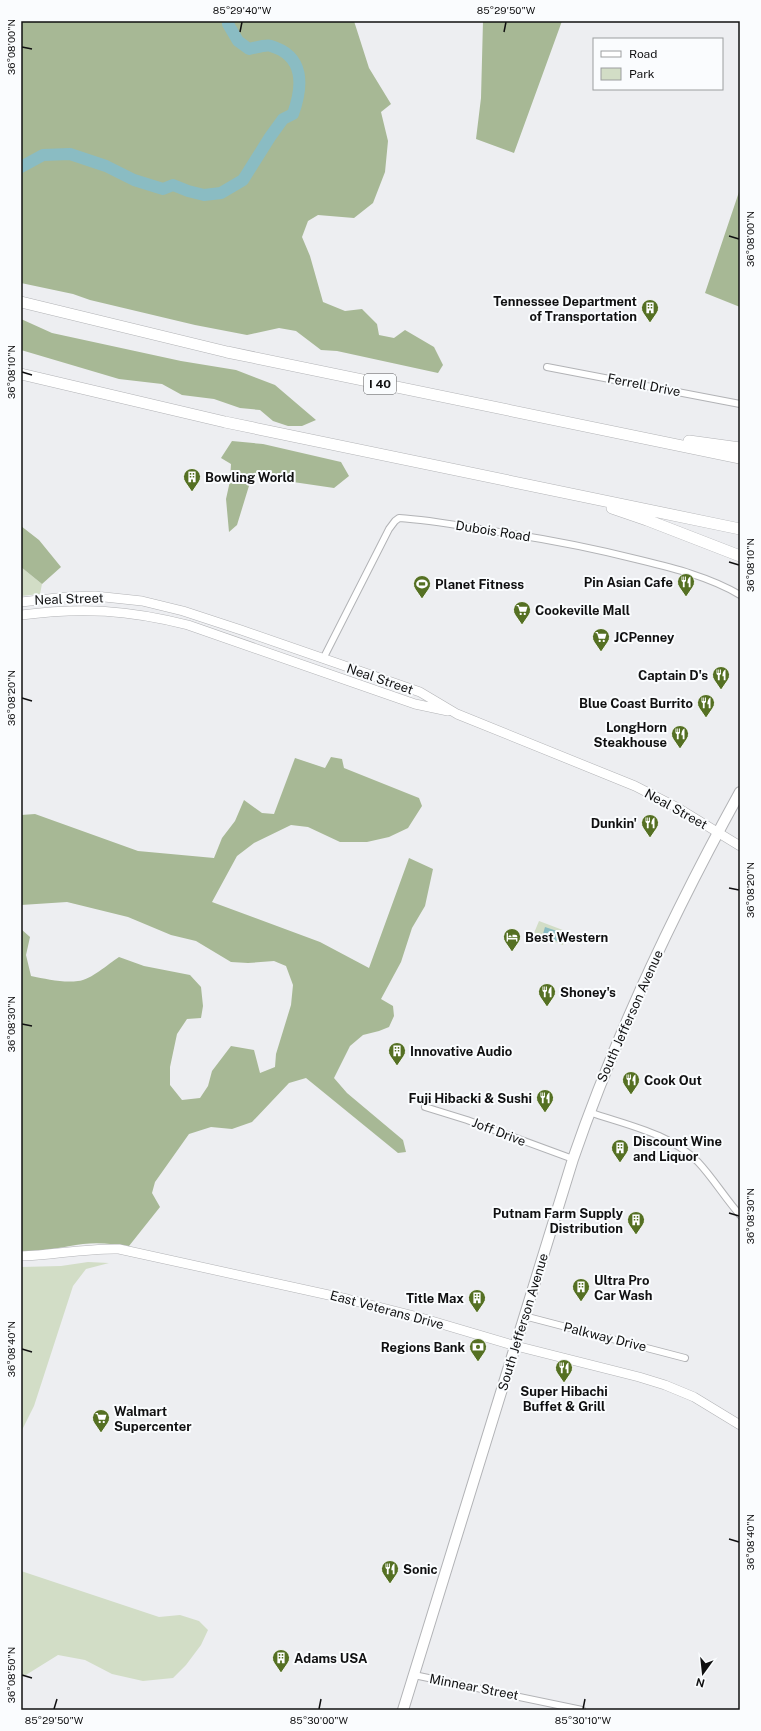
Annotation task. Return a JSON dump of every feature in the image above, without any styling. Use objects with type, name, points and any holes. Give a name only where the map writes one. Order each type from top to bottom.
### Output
[{"type":"highway","name":"I 40","points":[[21,302],[227,352],[740,458]]},
{"type":"highway","points":[[21,374],[225,422],[740,529]]},
{"type":"highway","points":[[603,430],[740,448]]},
{"type":"highway","points":[[564,492],[647,520],[740,556]]},
{"type":"main road","name":"Neal Street","points":[[21,602],[52,598],[94,596],[142,601],[183,611],[420,692],[457,714]]},
{"type":"main road","name":"Neal Street","points":[[21,615],[50,611],[91,610],[141,614],[188,624],[416,704],[457,714],[635,786],[678,808],[740,846]]},
{"type":"main road","name":"South Jefferson Avenue","points":[[403,1710],[524,1316],[589,1112],[641,987],[718,832],[740,792]]},
{"type":"main road","name":"East Veterans Drive","points":[[21,1256],[62,1253],[94,1248],[119,1249],[346,1299],[418,1317],[516,1346],[665,1385],[708,1404],[740,1425]]},
{"type":"street","name":"Ferrell Drive","points":[[547,367],[740,404]]},
{"type":"street","name":"Dubois Road","points":[[323,659],[389,529],[399,518],[429,521],[535,538],[618,554],[668,566],[709,580],[740,595]]},
{"type":"street","name":"Joff Drive","points":[[425,1108],[467,1120],[573,1159]]},
{"type":"street","points":[[589,1112],[657,1135],[680,1146],[698,1162],[740,1215]]},
{"type":"street","name":"Palkway Drive","points":[[524,1316],[685,1358]]},
{"type":"street","name":"Minnear Street","points":[[414,1675],[582,1710]]},
{"type":"green space","points":[[21,21],[354,21],[369,68],[391,104],[381,112],[388,141],[385,172],[373,203],[354,218],[318,215],[308,221],[302,237],[310,256],[323,302],[345,311],[362,309],[377,324],[379,335],[394,338],[405,330],[434,347],[443,365],[438,373],[337,351],[321,350],[296,331],[279,328],[247,335],[195,325],[90,300],[73,294],[21,283]]},
{"type":"green space","points":[[483,21],[562,21],[514,153],[476,139],[481,98]]},
{"type":"green space","points":[[740,189],[740,307],[705,293]]},
{"type":"green space","points":[[21,319],[52,333],[181,361],[236,370],[275,385],[316,420],[302,426],[288,426],[273,421],[260,410],[240,408],[214,399],[182,395],[162,384],[119,379],[21,350]]},
{"type":"green space","points":[[232,441],[263,444],[341,462],[349,476],[334,488],[252,476],[237,525],[229,532],[226,499],[230,481],[231,464],[221,458]]},
{"type":"green space","points":[[21,526],[39,540],[61,567],[42,584],[21,567]]},
{"type":"green space","points":[[21,567],[42,584],[40,594],[21,596]]},
{"type":"green space","points":[[331,757],[342,759],[344,768],[419,798],[422,806],[408,828],[389,837],[367,842],[340,842],[308,827],[291,825],[254,843],[237,856],[212,902],[320,942],[369,968],[409,858],[433,869],[425,906],[412,928],[401,962],[381,999],[393,1006],[394,1016],[389,1027],[363,1035],[350,1046],[334,1078],[347,1093],[403,1140],[406,1152],[398,1153],[306,1078],[289,1083],[252,1122],[232,1129],[211,1127],[189,1134],[155,1182],[152,1193],[160,1207],[129,1246],[89,1243],[44,1250],[21,1251],[21,929],[30,937],[26,955],[31,976],[60,981],[83,980],[94,975],[119,957],[144,966],[190,975],[201,987],[203,1006],[201,1018],[187,1019],[177,1034],[170,1067],[170,1085],[182,1100],[200,1098],[208,1086],[212,1071],[231,1046],[254,1050],[260,1073],[275,1067],[276,1054],[291,1005],[293,985],[286,966],[274,961],[248,963],[231,962],[196,941],[171,935],[128,917],[67,902],[21,905],[21,815],[35,814],[138,851],[214,858],[222,838],[235,821],[244,800],[262,813],[274,814],[295,758],[325,768]]},
{"type":"green space","points":[[539,921],[568,932],[563,945],[534,933]]},
{"type":"green space","points":[[88,1262],[109,1263],[86,1269],[73,1286],[34,1406],[21,1432],[21,1267],[61,1266]]},
{"type":"green space","points":[[21,1571],[159,1617],[180,1615],[199,1621],[208,1630],[201,1645],[186,1665],[173,1678],[143,1681],[112,1674],[85,1660],[58,1655],[21,1678]]},
{"type":"water","points":[[545,927],[560,932],[557,941],[543,934]]},
{"type":"waterway","points":[[21,167],[43,155],[70,154],[106,166],[134,180],[163,189],[173,185],[204,195],[221,193],[243,180],[283,119],[293,114],[299,93],[299,83],[296,65],[290,57],[271,46],[249,49],[238,41],[228,24],[229,21]]},
{"type":"place","name":"Tennessee Department of Transportation","points":[[650,323]]},
{"type":"place","name":"Bowling World","points":[[192,492]]},
{"type":"place","name":"Pin Asian Cafe","points":[[686,597]]},
{"type":"place","name":"Planet Fitness","points":[[422,599]]},
{"type":"place","name":"Cookeville Mall","points":[[522,625]]},
{"type":"place","name":"JCPenney","points":[[601,652]]},
{"type":"place","name":"Captain D's","points":[[721,690]]},
{"type":"place","name":"Blue Coast Burrito","points":[[706,718]]},
{"type":"place","name":"LongHorn Steakhouse","points":[[680,749]]},
{"type":"place","name":"Dunkin'","points":[[650,838]]},
{"type":"place","name":"Best Western","points":[[512,952]]},
{"type":"place","name":"Shoney's","points":[[547,1007]]},
{"type":"place","name":"Innovative Audio","points":[[397,1066]]},
{"type":"place","name":"Cook Out","points":[[631,1095]]},
{"type":"place","name":"Fuji Hibacki & Sushi","points":[[545,1113]]},
{"type":"place","name":"Discount Wine and Liquor","points":[[620,1163]]},
{"type":"place","name":"Putnam Farm Supply Distribution","points":[[636,1235]]},
{"type":"place","name":"Ultra Pro Car Wash","points":[[581,1302]]},
{"type":"place","name":"Title Max","points":[[477,1313]]},
{"type":"place","name":"Regions Bank","points":[[478,1362]]},
{"type":"place","name":"Super Hibachi Buffet & Grill","points":[[564,1383]]},
{"type":"place","name":"Walmart Supercenter","points":[[101,1433]]},
{"type":"place","name":"Sonic","points":[[390,1584]]},
{"type":"place","name":"Adams USA","points":[[281,1673]]}]
